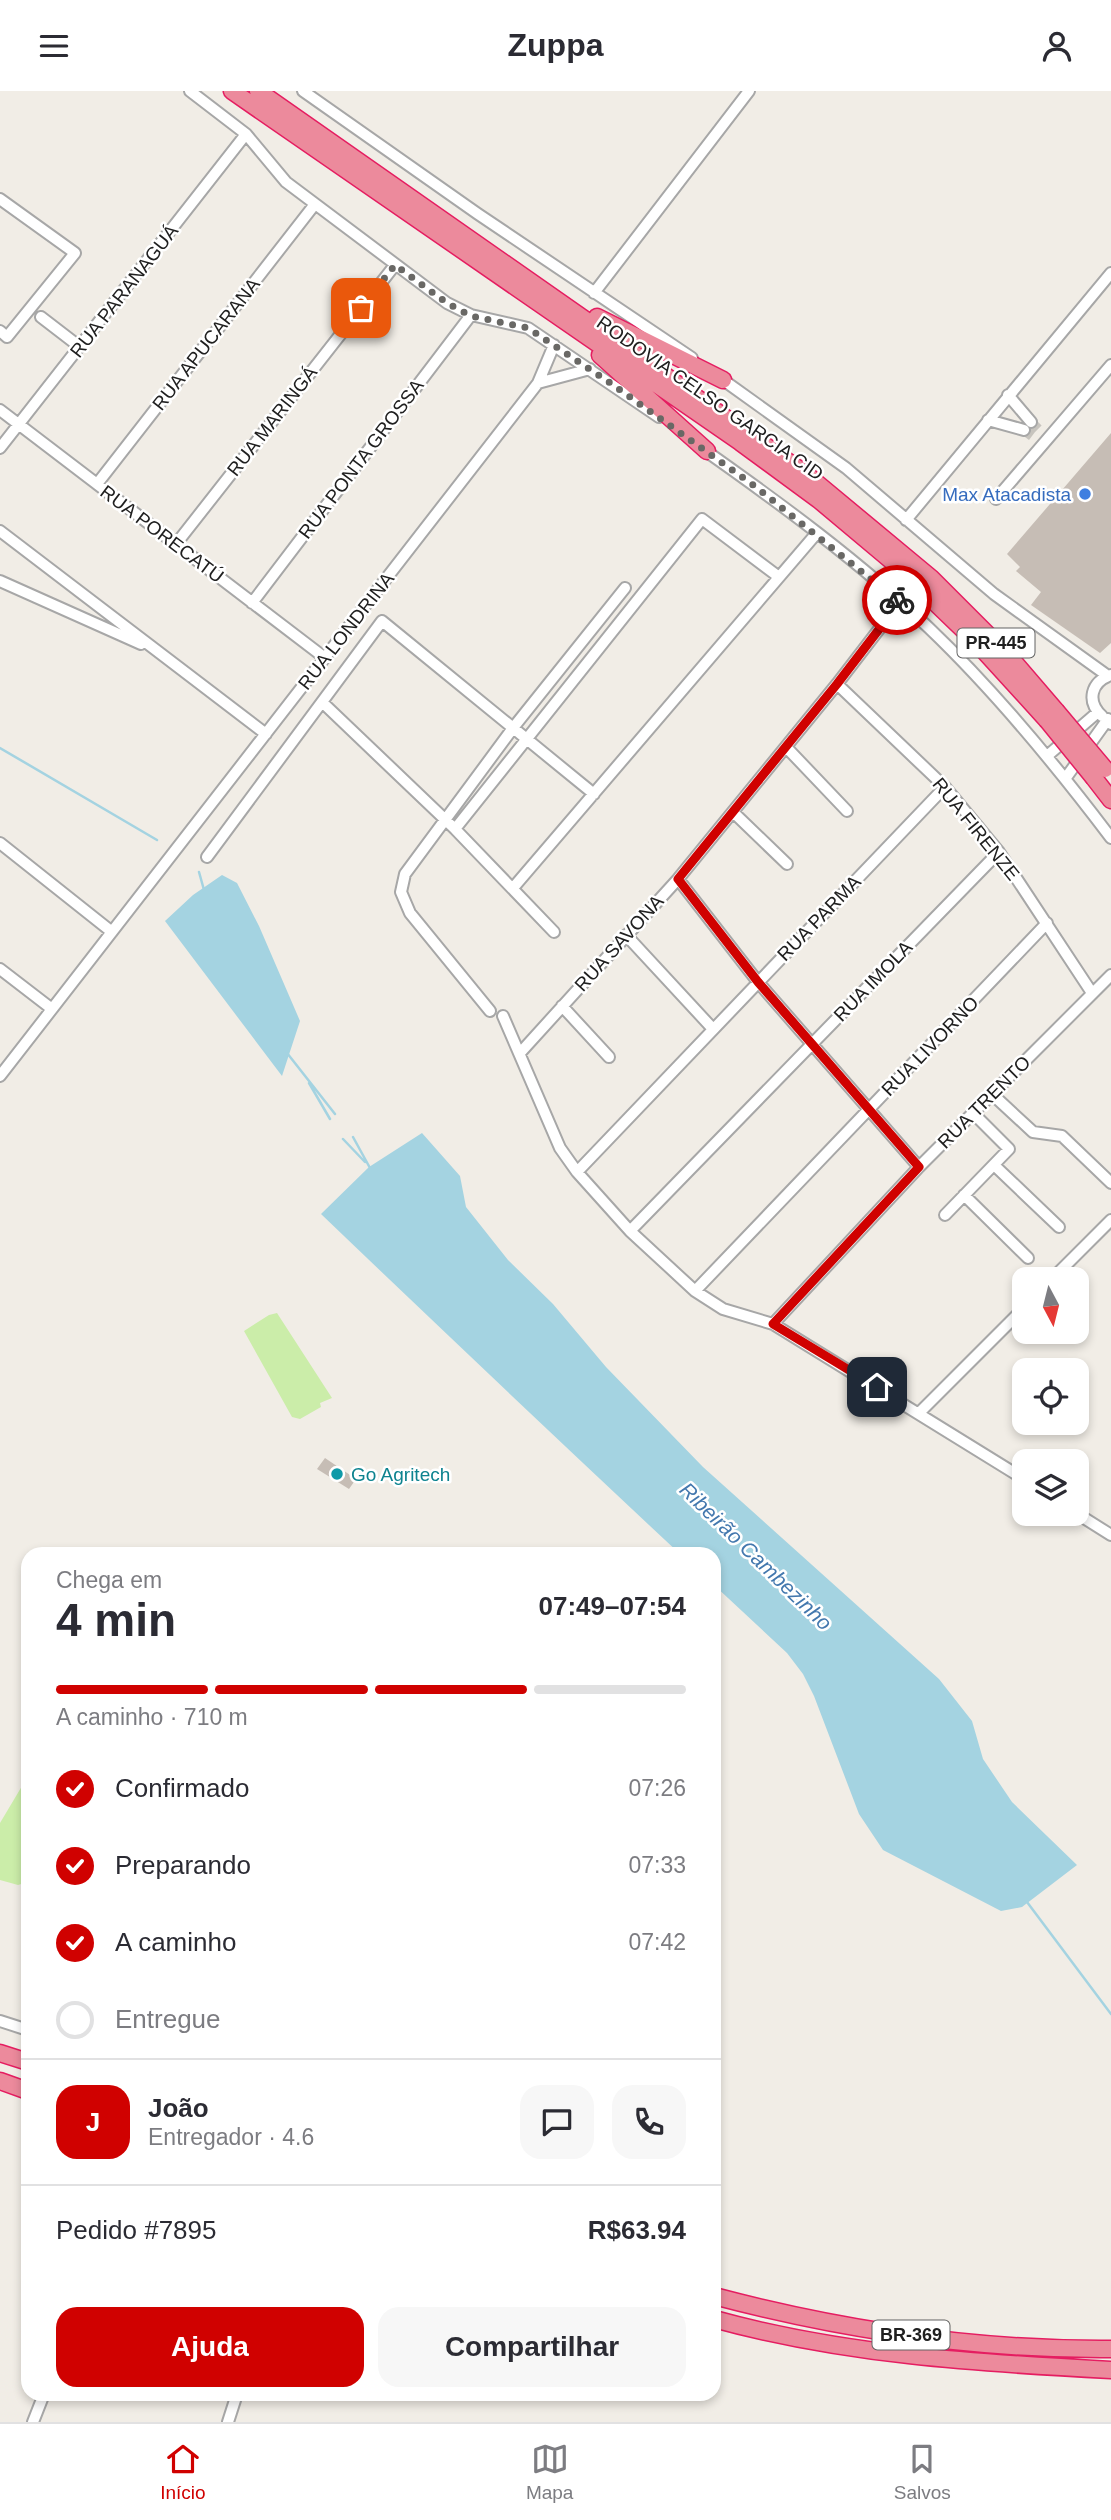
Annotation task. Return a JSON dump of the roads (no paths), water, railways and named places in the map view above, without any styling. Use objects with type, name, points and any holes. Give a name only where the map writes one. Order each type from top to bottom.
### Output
[{"type":"highway","name":"RODOVIA CELSO GARCIA CID","points":[[232,91],[747,431],[860,517],[968,614],[1103,775],[1111,800]]},
{"type":"highway","name":"RODOVIA CELSO GARCIA CID","points":[[258,91],[549,302]]},
{"type":"highway","points":[[549,302],[723,380]]},
{"type":"highway","points":[[549,302],[706,451]]},
{"type":"highway","points":[[0,2053],[21,2060]]},
{"type":"highway","points":[[0,2081],[21,2088]]},
{"type":"highway","name":"BR-369","points":[[721,2298],[810,2318],[922,2337],[1033,2348],[1111,2350]]},
{"type":"highway","name":"BR-369","points":[[721,2321],[808,2340],[930,2359],[1111,2369]]},
{"type":"street","points":[[191,91],[246,134],[286,182],[447,303],[471,316],[528,328],[554,345],[706,451],[900,602],[930,628],[1047,756],[1111,838]]},
{"type":"street","points":[[303,91],[723,380],[846,468],[993,594],[1109,676],[1099,681],[1092,694],[1098,712],[1110,721],[1065,779]]},
{"type":"street","points":[[594,293],[748,91]]},
{"type":"street","name":"RUA PARANAGUÁ","points":[[0,448],[246,134]]},
{"type":"street","points":[[0,199],[75,253],[7,337],[0,331]]},
{"type":"street","name":"RUA APUCARANA","points":[[97,484],[315,204]]},
{"type":"street","name":"RUA MARINGÁ","points":[[176,544],[395,265]]},
{"type":"street","points":[[906,520],[1111,273]]},
{"type":"street","name":"RUA PONTA GROSSA","points":[[252,603],[471,316]]},
{"type":"street","points":[[41,317],[80,347]]},
{"type":"street","name":"RUA LONDRINA","points":[[0,1076],[538,383],[554,345]]},
{"type":"street","points":[[996,499],[1111,365]]},
{"type":"street","points":[[538,383],[590,369]]},
{"type":"street","points":[[1008,395],[1031,429],[1046,442]]},
{"type":"street","name":"RUA PORECATÚ","points":[[0,410],[324,658]]},
{"type":"street","points":[[988,420],[1031,429]]},
{"type":"street","points":[[455,829],[702,519],[779,577]]},
{"type":"street","points":[[0,531],[266,734]]},
{"type":"street","points":[[513,888],[816,534]]},
{"type":"street","points":[[0,581],[159,653]]},
{"type":"street","points":[[490,1011],[410,913],[401,892],[405,874],[513,728],[625,588]]},
{"type":"street","name":"RUA SAVONA","points":[[520,1053],[678,879],[837,684],[900,602]]},
{"type":"street","points":[[207,857],[382,621],[594,794]]},
{"type":"street","name":"RUA FIRENZE","points":[[837,684],[945,787],[999,852],[1092,993]]},
{"type":"street","points":[[322,702],[455,829],[554,932]]},
{"type":"street","points":[[1047,756],[1098,712]]},
{"type":"street","points":[[786,747],[847,811]]},
{"type":"street","name":"RUA PARMA","points":[[577,1172],[945,787]]},
{"type":"street","points":[[733,812],[787,864]]},
{"type":"street","points":[[0,843],[112,932]]},
{"type":"street","name":"RUA IMOLA","points":[[630,1231],[999,852]]},
{"type":"street","points":[[678,879],[758,982],[919,1167]]},
{"type":"street","name":"RUA LIVORNO","points":[[695,1291],[1047,923]]},
{"type":"street","points":[[626,935],[713,1029]]},
{"type":"street","points":[[0,969],[52,1009]]},
{"type":"street","name":"RUA TRENTO","points":[[773,1324],[919,1167],[1111,975]]},
{"type":"street","points":[[562,1006],[609,1057]]},
{"type":"street","points":[[503,1016],[560,1148],[577,1172],[630,1231],[695,1291],[723,1309],[773,1324],[1012,1471]]},
{"type":"street","points":[[992,1094],[1034,1132],[1062,1136],[1111,1183]]},
{"type":"street","points":[[945,1215],[1009,1149],[973,1113]]},
{"type":"street","points":[[994,1165],[1059,1227]]},
{"type":"street","points":[[964,1195],[1028,1258]]},
{"type":"street","points":[[1064,1267],[1111,1220]]},
{"type":"street","points":[[919,1413],[1012,1320]]},
{"type":"street","points":[[1089,1521],[1111,1535]]},
{"type":"street","points":[[0,2021],[21,2028]]},
{"type":"street","points":[[33,2422],[41,2401]]},
{"type":"street","points":[[228,2422],[235,2401]]},
{"type":"water","points":[[222,875],[237,883],[259,926],[300,1021],[282,1076],[165,921],[193,895]]},
{"type":"water","points":[[422,1133],[460,1176],[466,1207],[508,1260],[553,1304],[606,1367],[703,1467],[939,1679],[972,1721],[983,1759],[1012,1802],[1077,1865],[1022,1907],[1001,1911],[883,1850],[859,1814],[803,1674],[787,1653],[721,1592],[721,1547],[673,1547],[321,1214],[369,1167]]},
{"type":"waterway","name":"Ribeirão Cambezinho","points":[[0,748],[157,840]]},
{"type":"waterway","name":"Ribeirão Cambezinho","points":[[199,872],[204,890]]},
{"type":"waterway","name":"Ribeirão Cambezinho","points":[[287,1053],[335,1114]]},
{"type":"waterway","points":[[309,1083],[330,1119]]},
{"type":"waterway","name":"Ribeirão Cambezinho","points":[[353,1137],[370,1168]]},
{"type":"waterway","points":[[343,1139],[365,1162]]},
{"type":"waterway","name":"Ribeirão Cambezinho","points":[[1027,1902],[1111,2014]]},
{"type":"tunnel","points":[[1031,422],[1039,430]]},
{"type":"tunnel","points":[[1024,430],[1032,436]]},
{"type":"place","name":"Max Atacadista","points":[[1085,494]]},
{"type":"place","name":"Go Agritech","points":[[337,1474]]}]
